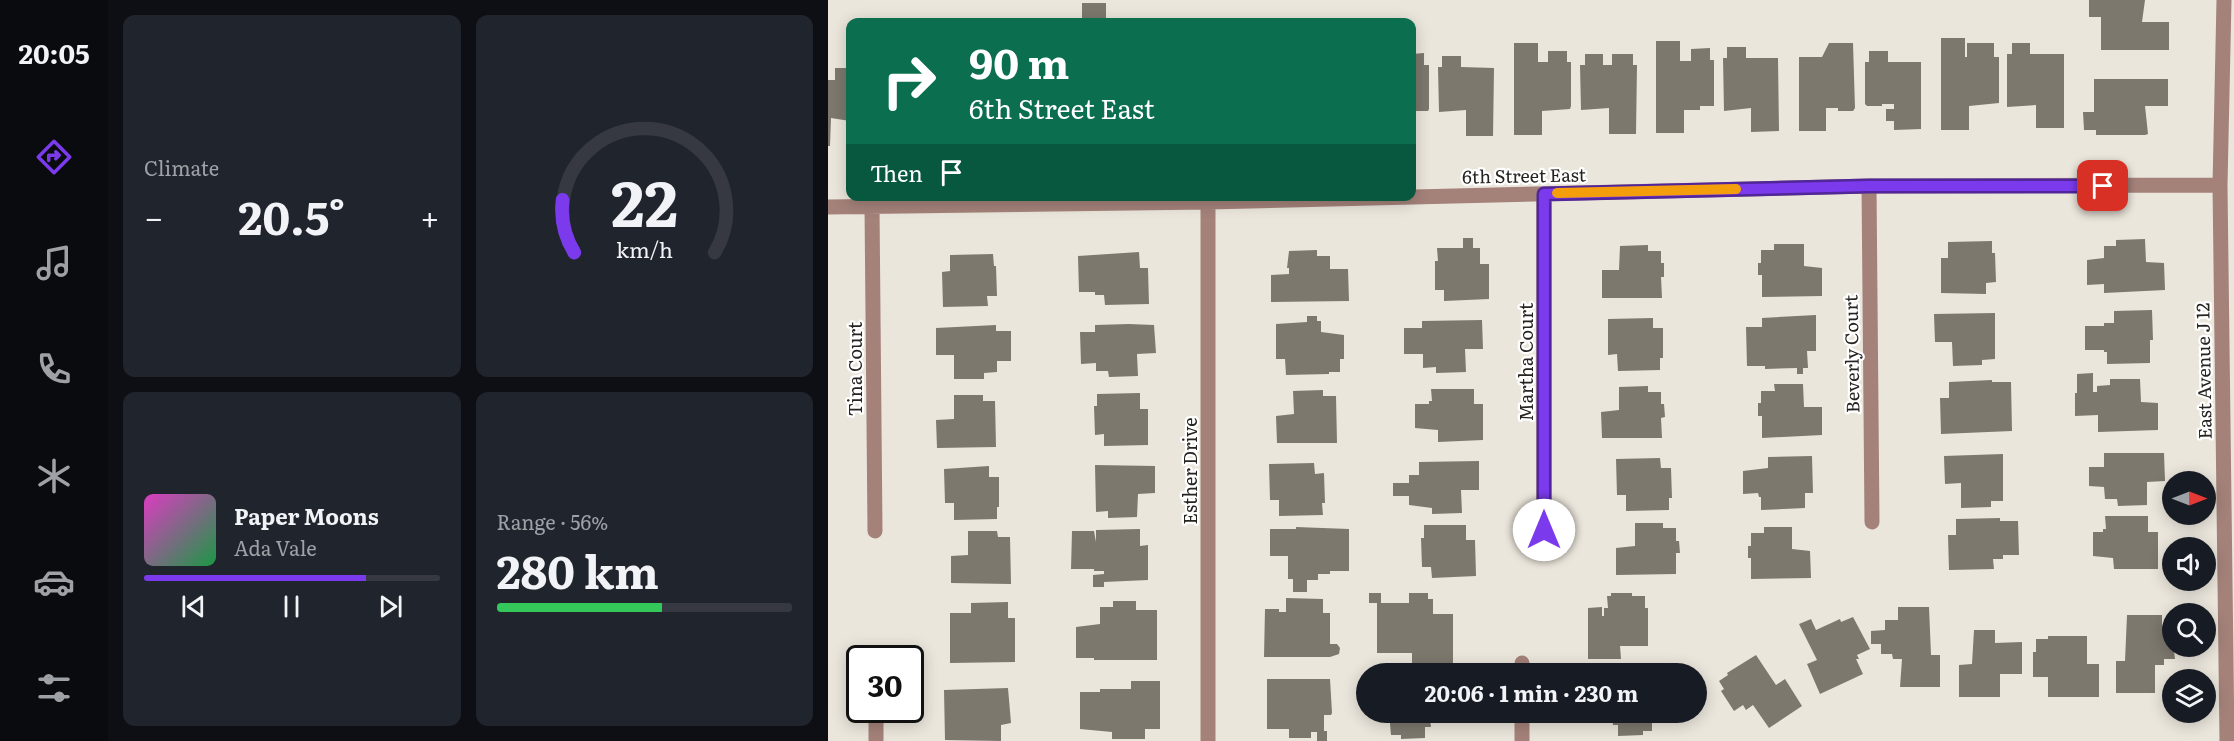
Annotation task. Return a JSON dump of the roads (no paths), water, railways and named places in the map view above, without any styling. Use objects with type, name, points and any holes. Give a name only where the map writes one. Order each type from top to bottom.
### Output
[{"type":"street","name":"East Avenue J 12","points":[[2224,0],[2220,186],[2228,462],[2227,741]]},
{"type":"street","name":"6th Street East","points":[[1416,197],[1869,186],[2220,186]]},
{"type":"street","name":"Beverly Court","points":[[1869,186],[1872,522]]},
{"type":"street","name":"Martha Court","points":[[1544,194],[1544,530]]},
{"type":"street","name":"6th Street East","points":[[828,207],[1250,201]]},
{"type":"street","name":"Esther Drive","points":[[1208,202],[1208,741]]},
{"type":"street","name":"Tina Court","points":[[872,206],[875,531]]},
{"type":"street","points":[[876,723],[876,741]]},
{"type":"street","points":[[1522,723],[1522,741]]}]
